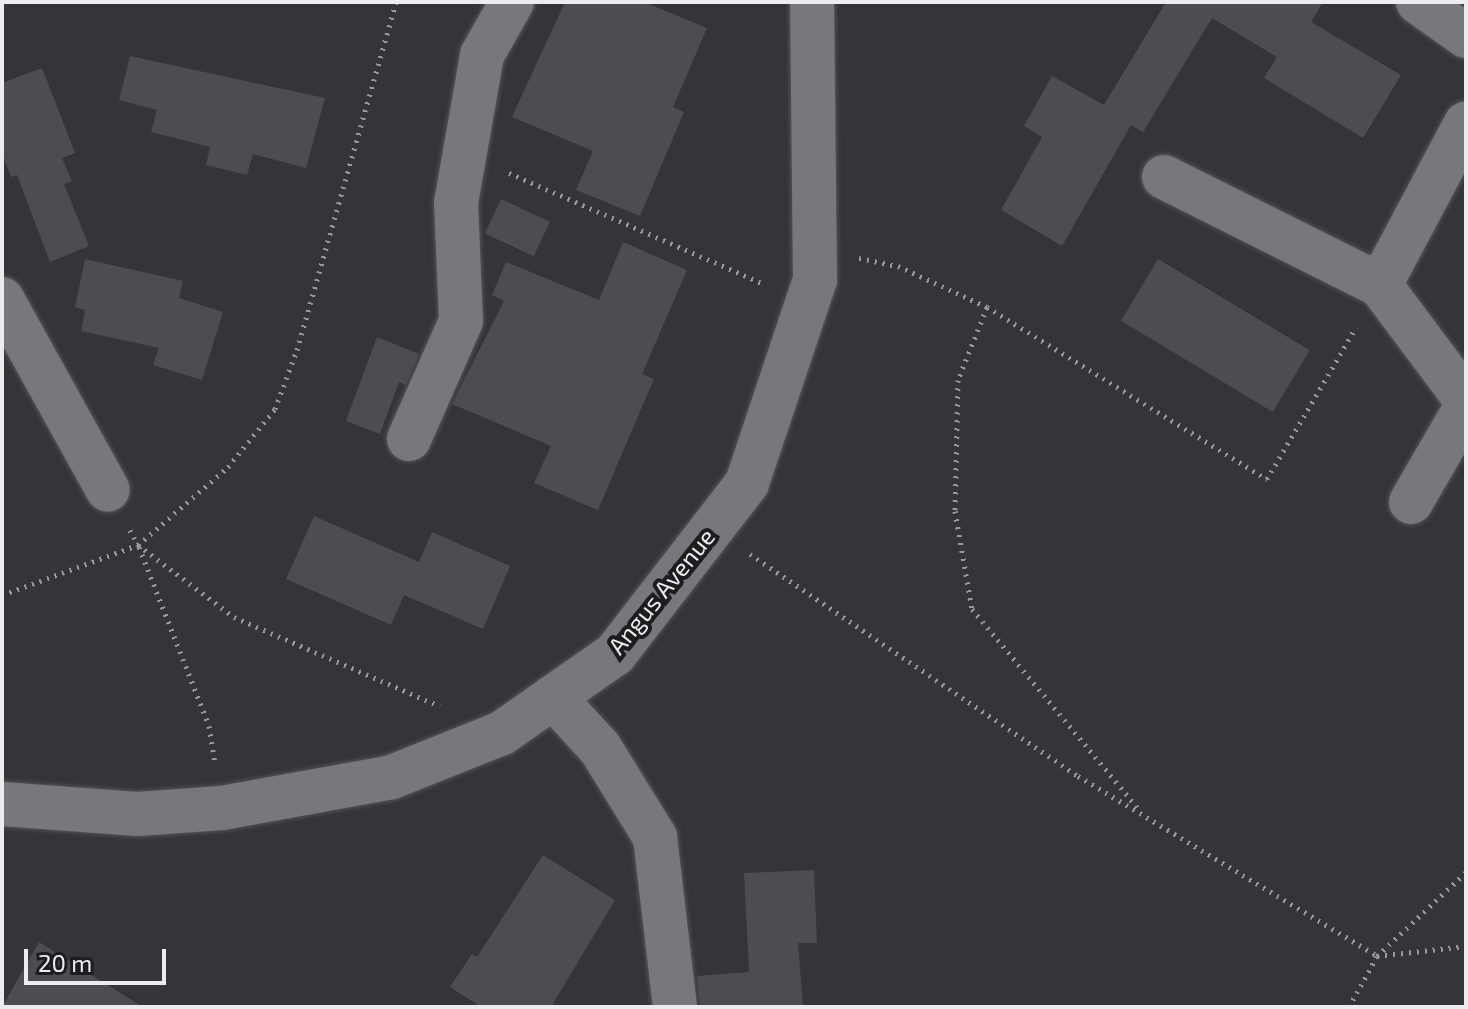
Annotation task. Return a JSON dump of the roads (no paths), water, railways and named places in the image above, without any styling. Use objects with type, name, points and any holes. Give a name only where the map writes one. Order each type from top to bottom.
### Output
[{"type":"street","points":[[409,439],[461,321],[456,203],[482,55],[512,2]]},
{"type":"street","name":"Angus Avenue","points":[[2,804],[138,814],[222,808],[392,777],[502,733],[615,654],[747,483],[815,280],[812,2]]},
{"type":"street","points":[[1418,2],[1466,36]]},
{"type":"street","points":[[1380,285],[1466,123]]},
{"type":"street","points":[[1164,177],[1380,285],[1466,400]]},
{"type":"street","points":[[2,299],[108,490]]},
{"type":"street","points":[[1411,502],[1466,407]]},
{"type":"street","points":[[553,697],[600,748],[655,837],[675,1007]]}]
